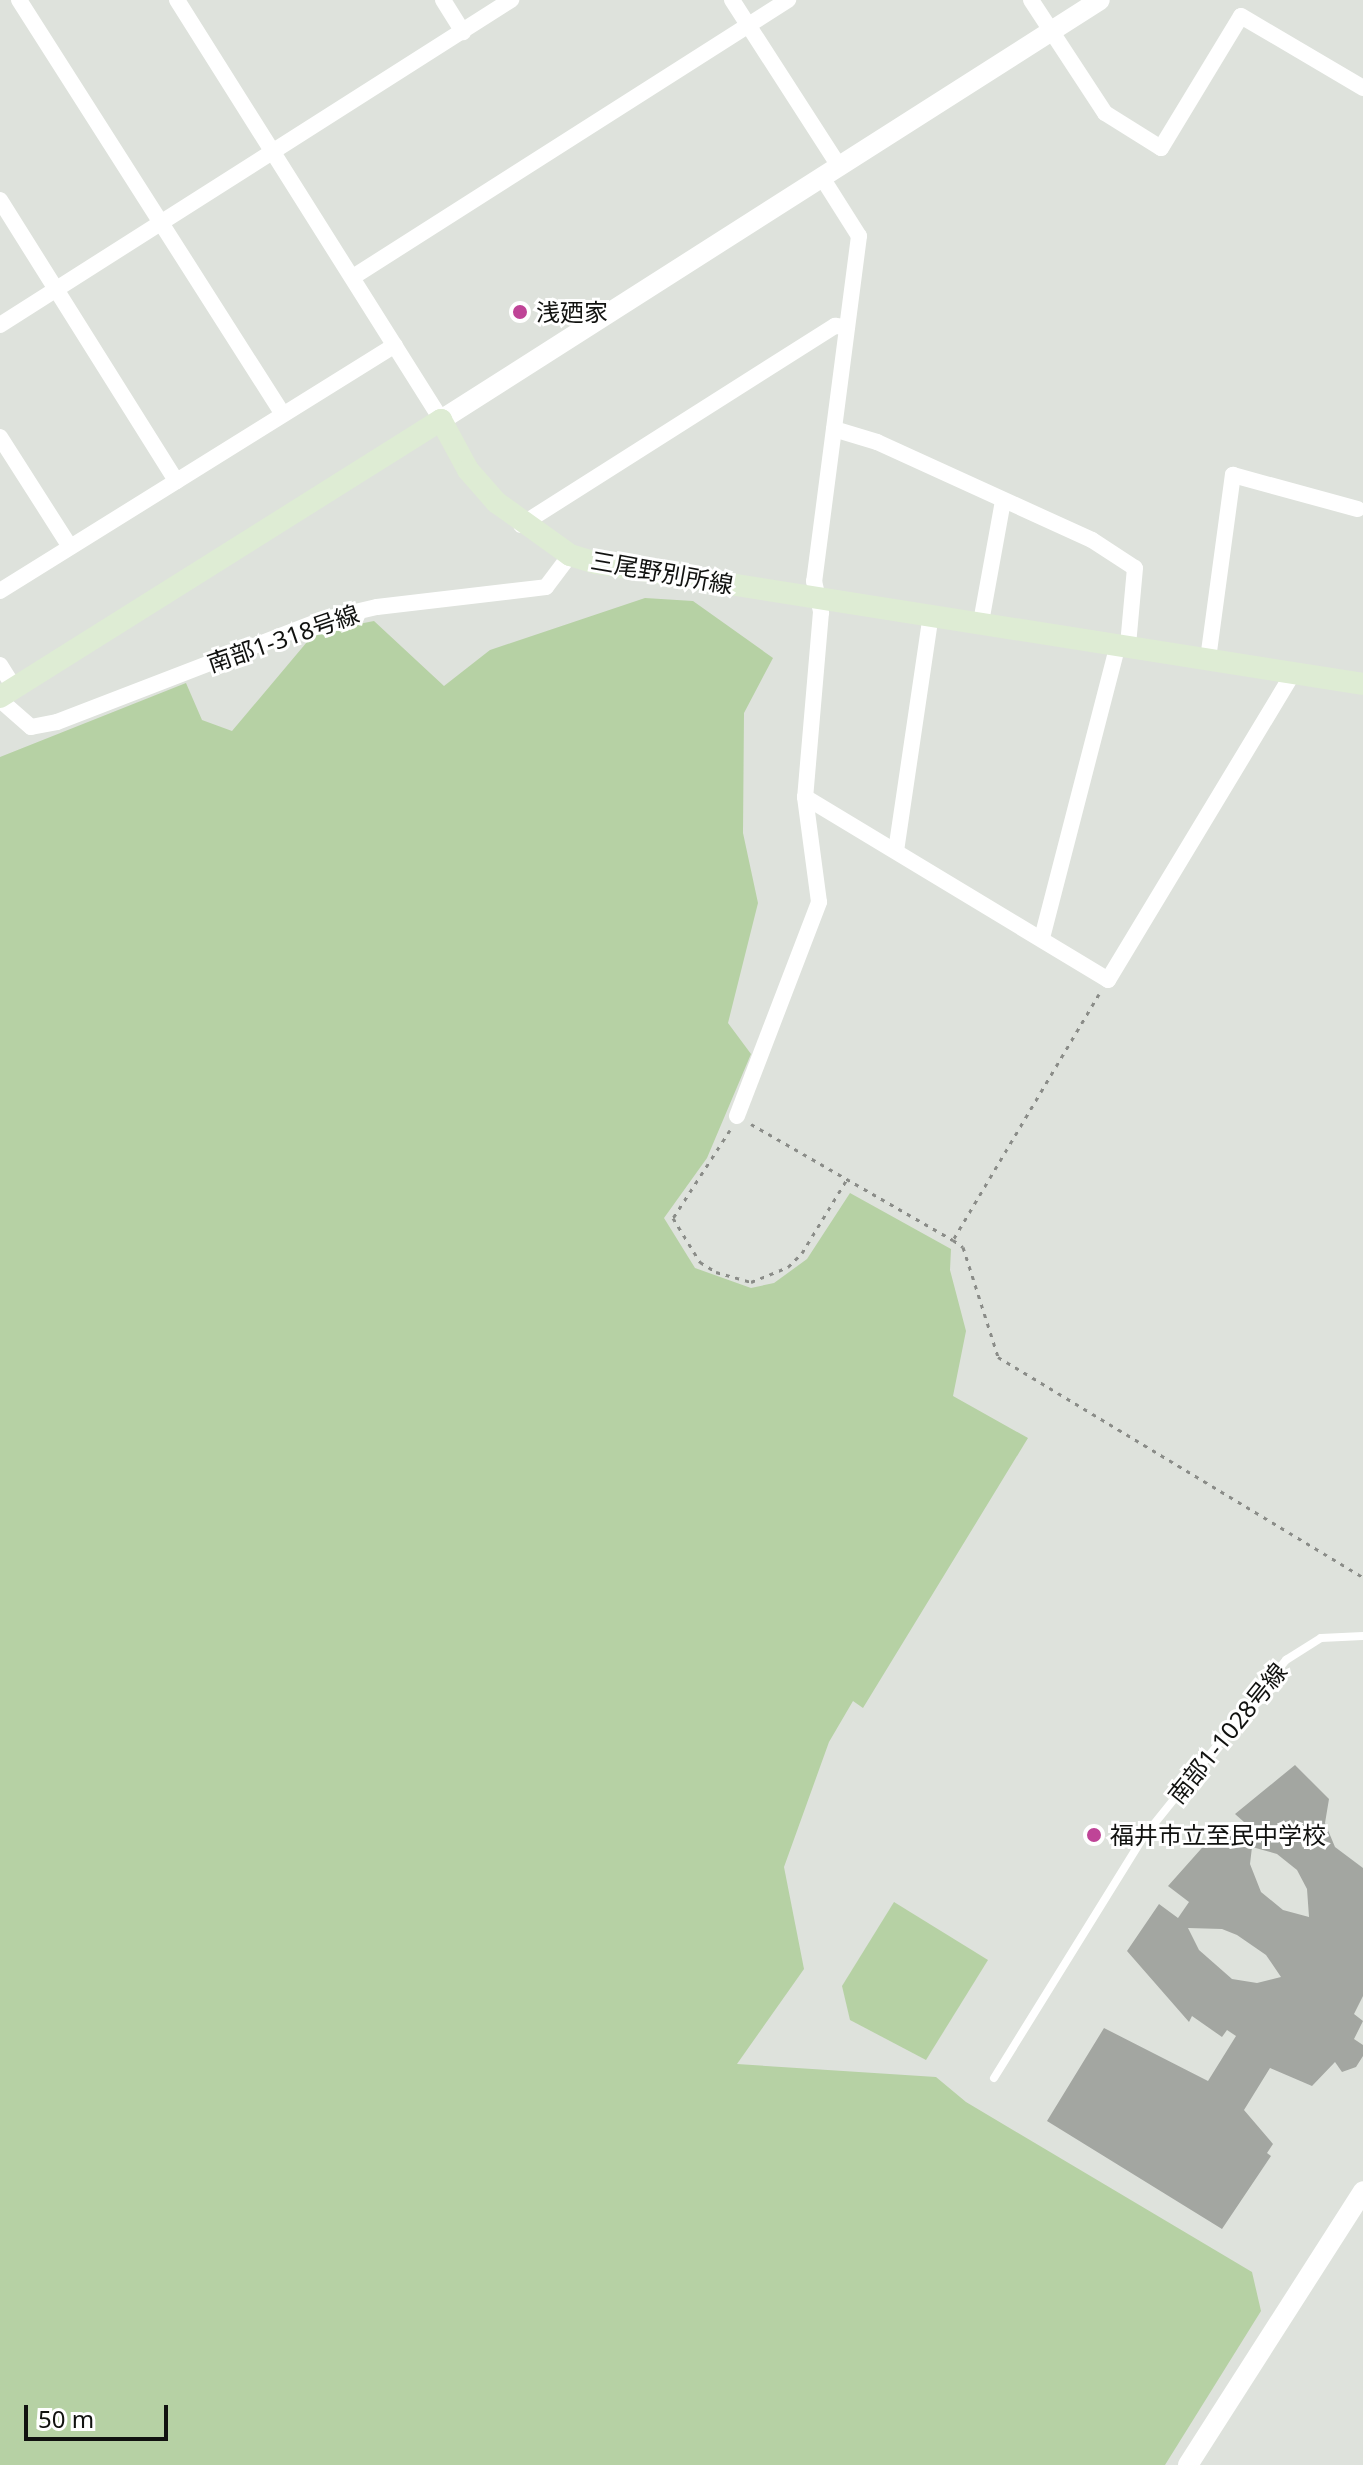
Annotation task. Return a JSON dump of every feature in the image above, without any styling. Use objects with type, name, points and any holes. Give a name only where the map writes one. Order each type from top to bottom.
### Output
[{"type":"main road","name":"三尾野別所線","points":[[441,420],[468,470],[521,525],[570,555],[648,575],[817,596],[1363,684]]},
{"type":"main road","points":[[5,695],[441,420]]},
{"type":"street","points":[[19,0],[283,414]]},
{"type":"street","points":[[177,0],[441,420],[1050,29],[1100,0]]},
{"type":"street","points":[[443,0],[463,32]]},
{"type":"street","points":[[0,325],[511,0]]},
{"type":"street","points":[[732,0],[830,171],[859,236],[814,581],[821,612],[805,797],[819,902],[737,1116]]},
{"type":"street","points":[[353,277],[788,0]]},
{"type":"street","points":[[1031,0],[1105,113],[1161,148],[1241,16],[1363,88]]},
{"type":"street","points":[[0,200],[176,481]]},
{"type":"street","points":[[521,525],[835,326],[847,327]]},
{"type":"street","points":[[0,591],[395,345]]},
{"type":"street","points":[[834,429],[877,442],[1092,540],[1135,568],[1123,644],[1042,938]]},
{"type":"street","points":[[0,437],[70,547]]},
{"type":"street","points":[[1208,659],[1233,475],[1357,509]]},
{"type":"street","points":[[981,622],[1003,501]]},
{"type":"street","name":"南部1-318号線","points":[[5,695],[31,727],[57,722],[321,620],[377,607],[546,587],[570,555]]},
{"type":"street","points":[[896,851],[931,614]]},
{"type":"street","points":[[0,665],[5,695]]},
{"type":"street","points":[[805,797],[1108,980],[1293,673]]},
{"type":"street","points":[[1188,2465],[1363,2191]]},
{"type":"lane","name":"南部1-1028号線","points":[[994,2078],[1142,1839],[1286,1660],[1321,1638],[1363,1636]]},
{"type":"path","points":[[953,1240],[1108,980]]},
{"type":"path","points":[[847,1179],[802,1253],[788,1267],[751,1282],[716,1272],[700,1262],[673,1218],[714,1162],[737,1116],[847,1179],[953,1240],[963,1247],[998,1357],[1363,1577]]},
{"type":"green space","points":[[645,598],[693,601],[773,658],[744,713],[743,833],[758,903],[728,1023],[751,1054],[707,1158],[664,1218],[695,1268],[751,1288],[774,1283],[807,1259],[850,1193],[951,1249],[950,1270],[966,1331],[953,1396],[1028,1438],[863,1708],[853,1701],[829,1742],[784,1867],[804,1969],[737,2064],[936,2077],[966,2102],[1252,2272],[1261,2311],[1165,2465],[0,2465],[0,757],[186,683],[202,720],[232,731],[312,636],[338,628],[374,621],[444,686],[490,650]]},
{"type":"green space","points":[[894,1902],[988,1960],[926,2060],[850,2020],[842,1986]]},
{"type":"building","points":[[1295,1765],[1329,1799],[1325,1823],[1335,1847],[1363,1868],[1363,1996],[1354,2014],[1363,2021],[1354,2039],[1363,2045],[1363,2056],[1356,2067],[1342,2072],[1335,2062],[1312,2086],[1270,2068],[1244,2110],[1273,2144],[1267,2153],[1271,2156],[1222,2229],[1047,2121],[1104,2028],[1208,2081],[1236,2036],[1227,2030],[1222,2037],[1192,2016],[1189,2022],[1127,1951],[1159,1904],[1178,1918],[1189,1902],[1168,1886],[1217,1831],[1227,1840],[1244,1822],[1235,1814]],"holes":[[[1252,1847],[1277,1854],[1297,1870],[1307,1889],[1309,1917],[1283,1910],[1261,1892],[1250,1864]],[[1188,1928],[1222,1929],[1237,1935],[1266,1955],[1281,1977],[1257,1983],[1232,1979],[1199,1950]]]},
{"type":"place","name":"浅廼家","points":[[520,312]]},
{"type":"place","name":"福井市立至民中学校","points":[[1094,1835]]}]
